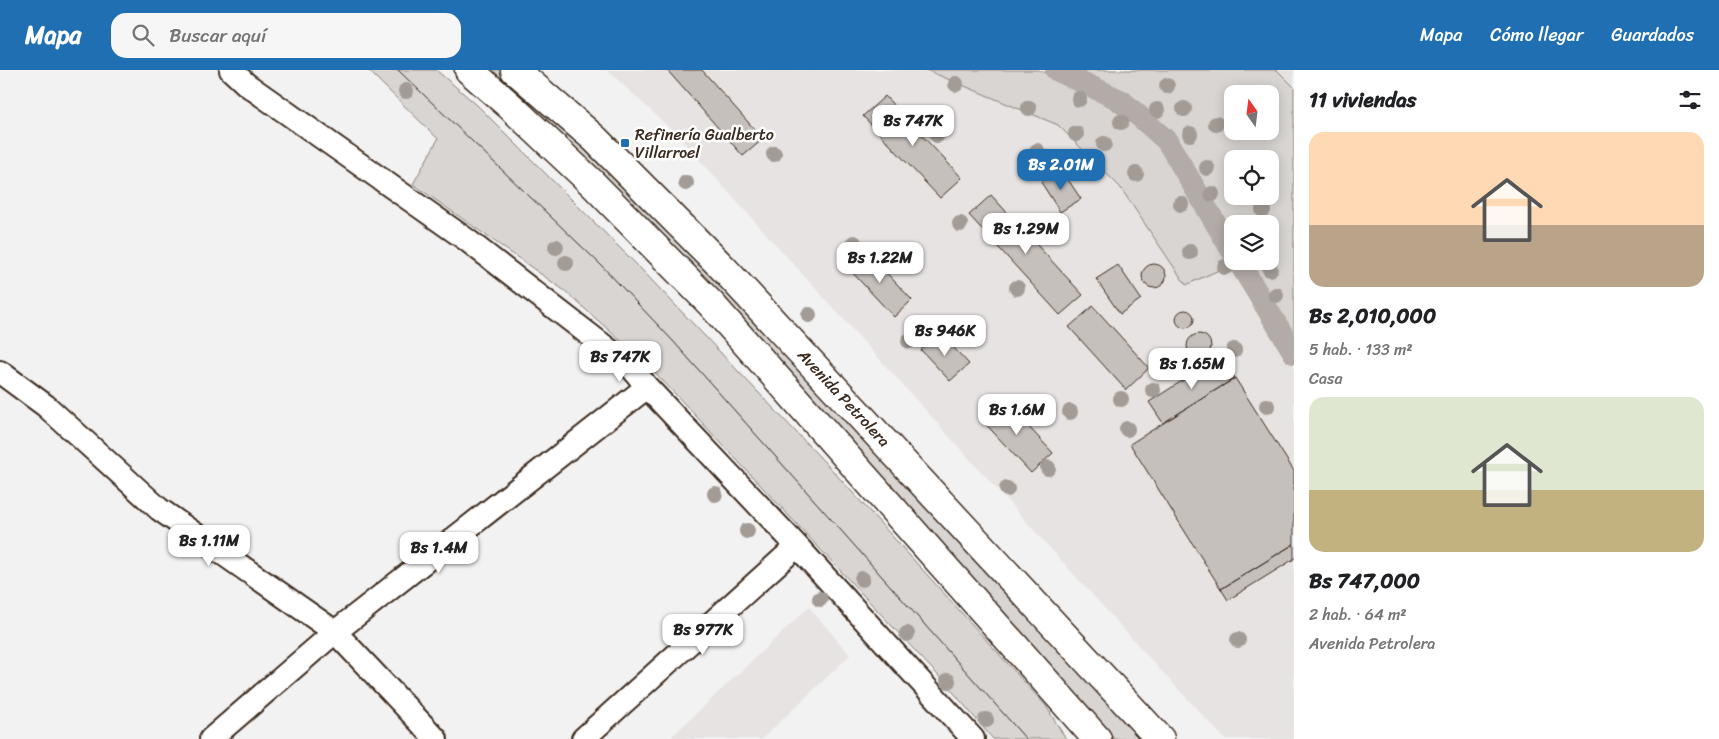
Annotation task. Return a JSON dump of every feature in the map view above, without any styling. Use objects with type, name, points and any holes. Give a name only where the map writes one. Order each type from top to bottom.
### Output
[{"type":"highway","points":[[469,70],[592,183],[711,304],[1097,739]]},
{"type":"highway","name":"Avenida Petrolera","points":[[515,70],[594,139],[723,268],[1160,739]]},
{"type":"street","points":[[231,70],[246,84],[467,240],[631,367],[647,387],[973,739]]},
{"type":"street","points":[[0,372],[46,406],[159,509],[334,632],[436,739]]},
{"type":"street","points":[[211,739],[334,632],[647,387]]},
{"type":"street","points":[[584,739],[796,546]]},
{"type":"shaded area","points":[[368,70],[436,70],[477,105],[642,270],[833,471],[1046,706],[1066,739],[993,739],[948,686],[651,368],[565,291],[413,184],[438,139]]},
{"type":"shaded area","points":[[484,70],[501,70],[673,231],[1145,739],[1114,739]]},
{"type":"shaded area","name":"Refinería Gualberto Villarroel","points":[[607,70],[1294,70],[1294,739],[1225,739],[674,132]]},
{"type":"shaded area","points":[[926,70],[1039,70],[1107,104],[1156,143],[1224,251],[1224,268],[1186,285],[1120,187],[1058,125]]},
{"type":"shaded area","points":[[1075,70],[1277,70],[1294,87],[1294,337],[1251,270],[1279,270],[1279,215],[1224,215],[1224,226],[1169,133],[1134,101]]},
{"type":"shaded area","points":[[809,607],[850,655],[762,739],[669,739]]},
{"type":"building","points":[[667,70],[702,70],[763,139],[743,156]]},
{"type":"building","points":[[885,96],[962,178],[940,198],[863,116]]},
{"type":"building","points":[[1061,169],[1081,199],[1060,212],[1041,182]]},
{"type":"building","points":[[991,195],[1083,295],[1060,315],[969,215]]},
{"type":"building","points":[[866,251],[912,300],[894,317],[848,268]]},
{"type":"building","points":[[1154,264],[1163,267],[1166,276],[1163,285],[1154,288],[1145,285],[1142,276],[1145,267]]},
{"type":"building","points":[[1118,265],[1141,299],[1120,314],[1096,279]]},
{"type":"building","points":[[1093,306],[1149,368],[1126,390],[1069,327]]},
{"type":"building","points":[[1185,310],[1191,313],[1194,319],[1191,325],[1185,328],[1179,325],[1176,319],[1179,313]]},
{"type":"building","points":[[940,333],[969,364],[950,381],[921,350]]},
{"type":"building","points":[[1199,334],[1208,337],[1211,346],[1208,355],[1199,358],[1190,355],[1187,346],[1190,337]]},
{"type":"building","points":[[1221,356],[1235,378],[1163,423],[1149,402]]},
{"type":"building","points":[[1235,378],[1294,471],[1294,544],[1221,589],[1130,444]]},
{"type":"building","points":[[1003,399],[1053,453],[1031,473],[981,419]]},
{"type":"building","points":[[1294,544],[1294,559],[1228,600],[1221,589]]},
{"type":"waterway","points":[[1056,70],[1122,101],[1167,141],[1224,237]]},
{"type":"waterway","points":[[1243,270],[1294,353]]},
{"type":"tram line","points":[[398,70],[602,266],[673,341],[1026,739]]},
{"type":"place","name":"Refinería Gualberto Villarroel","points":[[625,143]]}]
